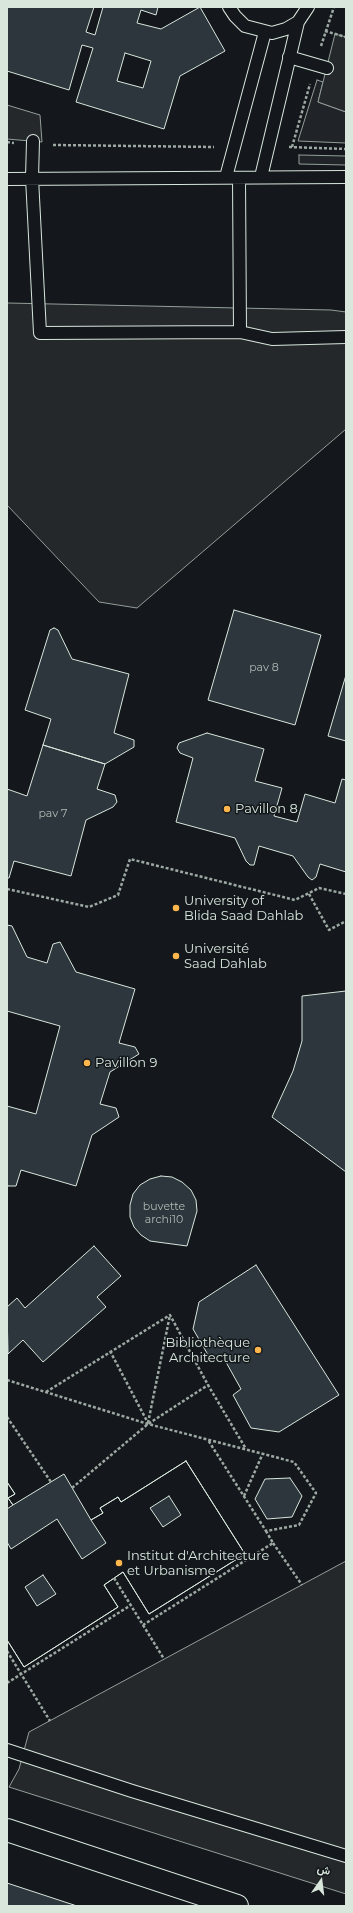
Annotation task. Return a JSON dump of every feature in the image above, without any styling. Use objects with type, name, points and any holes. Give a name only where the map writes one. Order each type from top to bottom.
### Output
[{"type":"street","points":[[7,1830],[237,1906]]},
{"type":"lane","points":[[229,7],[235,16],[245,26],[265,32],[272,33],[286,29],[298,22]]},
{"type":"lane","points":[[261,177],[298,22],[308,7]]},
{"type":"lane","points":[[226,178],[265,32]]},
{"type":"lane","points":[[289,57],[322,66]]},
{"type":"lane","points":[[33,143],[32,178],[40,333],[240,332],[272,339],[346,337]]},
{"type":"lane","points":[[7,179],[346,177]]},
{"type":"lane","points":[[239,178],[240,332]]},
{"type":"lane","points":[[7,1750],[124,1788],[346,1856]]},
{"type":"path","points":[[292,147],[322,66],[325,31],[334,7]]},
{"type":"path","points":[[325,31],[346,37]]},
{"type":"path","points":[[7,142],[234,147]]},
{"type":"path","points":[[268,147],[346,149]]},
{"type":"path","points":[[7,888],[89,907],[118,895],[130,859],[296,900],[319,888],[346,894]]},
{"type":"path","points":[[309,894],[329,930],[346,921]]},
{"type":"path","points":[[46,1392],[170,1315]]},
{"type":"path","points":[[170,1315],[208,1385],[246,1449]]},
{"type":"path","points":[[148,1424],[170,1315]]},
{"type":"path","points":[[110,1351],[148,1424]]},
{"type":"path","points":[[7,1380],[148,1424],[294,1462],[316,1493],[299,1525],[266,1530]]},
{"type":"path","points":[[72,1488],[148,1424],[208,1385]]},
{"type":"path","points":[[7,1417],[51,1482]]},
{"type":"path","points":[[208,1440],[273,1543],[302,1584]]},
{"type":"path","points":[[244,1496],[263,1453]]},
{"type":"path","points":[[143,1625],[273,1543]]},
{"type":"path","points":[[114,1578],[164,1659]]},
{"type":"path","points":[[7,1683],[131,1605]]},
{"type":"path","points":[[7,1651],[50,1721]]},
{"type":"shaded area","points":[[335,34],[346,37],[346,112],[318,102]]},
{"type":"shaded area","points":[[317,80],[323,82],[318,102],[346,112],[346,143],[298,141]]},
{"type":"shaded area","points":[[7,105],[40,115],[42,142],[7,139]]},
{"type":"shaded area","points":[[299,155],[346,156],[346,165],[299,164]]},
{"type":"shaded area","points":[[7,303],[331,310],[346,312],[346,429],[137,608],[99,602],[7,505]]},
{"type":"shaded area","points":[[346,1561],[346,1894],[9,1787],[19,1769],[29,1732]]},
{"type":"building","points":[[7,7],[94,7],[86,32],[95,35],[103,7],[158,7],[156,15],[141,10],[137,23],[161,29],[200,7],[225,51],[180,76],[164,129],[76,102],[93,48],[82,45],[69,90],[7,71]],"holes":[[[125,53],[151,61],[143,88],[117,81]]]},
{"type":"building","points":[[234,610],[321,635],[295,725],[208,700]]},
{"type":"building","points":[[54,628],[58,630],[72,659],[129,674],[114,733],[134,740],[134,747],[105,764],[43,745],[51,719],[25,710],[50,630]]},
{"type":"building","points":[[346,675],[346,741],[328,736]]},
{"type":"building","name":"Pavillon 8","points":[[207,733],[264,749],[255,781],[282,788],[274,816],[297,822],[305,794],[335,803],[342,779],[346,780],[346,872],[320,864],[316,877],[312,880],[308,877],[293,856],[259,846],[254,865],[250,865],[246,861],[235,838],[176,822],[193,758],[180,753],[177,748],[179,743]]},
{"type":"building","points":[[43,745],[105,764],[97,789],[115,795],[117,802],[113,807],[86,820],[71,876],[14,861],[9,878],[7,878],[7,789],[27,796]]},
{"type":"building","name":"Pavillon 9","points":[[7,925],[12,926],[27,957],[47,963],[53,944],[60,942],[76,972],[135,989],[119,1043],[135,1047],[139,1054],[110,1072],[100,1104],[116,1108],[119,1117],[92,1135],[76,1186],[21,1170],[16,1186],[8,1186],[7,1184],[7,1106],[36,1114],[60,1026],[7,1011]]},
{"type":"building","points":[[346,991],[346,1172],[272,1117],[293,1071],[302,1041],[302,996]]},
{"type":"building","points":[[161,1176],[172,1177],[182,1182],[191,1190],[196,1200],[197,1211],[187,1246],[150,1241],[141,1235],[134,1227],[130,1217],[130,1205],[133,1194],[140,1185],[150,1179]]},
{"type":"building","points":[[94,1246],[121,1276],[97,1297],[106,1307],[43,1362],[23,1340],[8,1354],[7,1307],[17,1298],[25,1308]]},
{"type":"building","name":"Bibliothèque Architecture","points":[[256,1265],[339,1395],[279,1432],[251,1428],[233,1395],[241,1389],[222,1355],[211,1360],[193,1329],[199,1302]]},
{"type":"building","name":"Institut d'Architecture et Urbanisme","points":[[186,1461],[245,1554],[149,1614],[123,1572],[104,1585],[118,1607],[24,1667],[7,1640],[7,1482],[15,1494],[8,1498],[13,1505],[64,1474],[91,1520],[103,1513],[100,1508],[118,1497],[121,1502]],"holes":[[[169,1496],[181,1515],[163,1527],[150,1508]],[[43,1575],[56,1594],[37,1606],[25,1587]]]},
{"type":"building","name":"Institut d'Architecture et Urbanisme","points":[[186,1461],[245,1554],[149,1614],[123,1572],[104,1585],[118,1607],[24,1667],[7,1640],[7,1542],[11,1549],[57,1519],[82,1559],[106,1543],[91,1520],[103,1513],[100,1508],[118,1497],[121,1502]]},
{"type":"building","points":[[290,1478],[302,1496],[292,1517],[267,1519],[255,1499],[265,1479]]},
{"type":"building","points":[[7,1482],[15,1494],[8,1498],[13,1505],[7,1509]]},
{"type":"building","points":[[7,1883],[77,1906],[7,1906]]},
{"type":"place","name":"Pavillon 8","points":[[227,809]]},
{"type":"place","name":"University of Blida Saad Dahlab","points":[[176,908]]},
{"type":"place","name":"Université Saad Dahlab","points":[[176,956]]},
{"type":"place","name":"Pavillon 9","points":[[87,1063]]},
{"type":"place","name":"Bibliothèque Architecture","points":[[258,1350]]},
{"type":"place","name":"Institut d'Architecture et Urbanisme","points":[[119,1563]]}]
